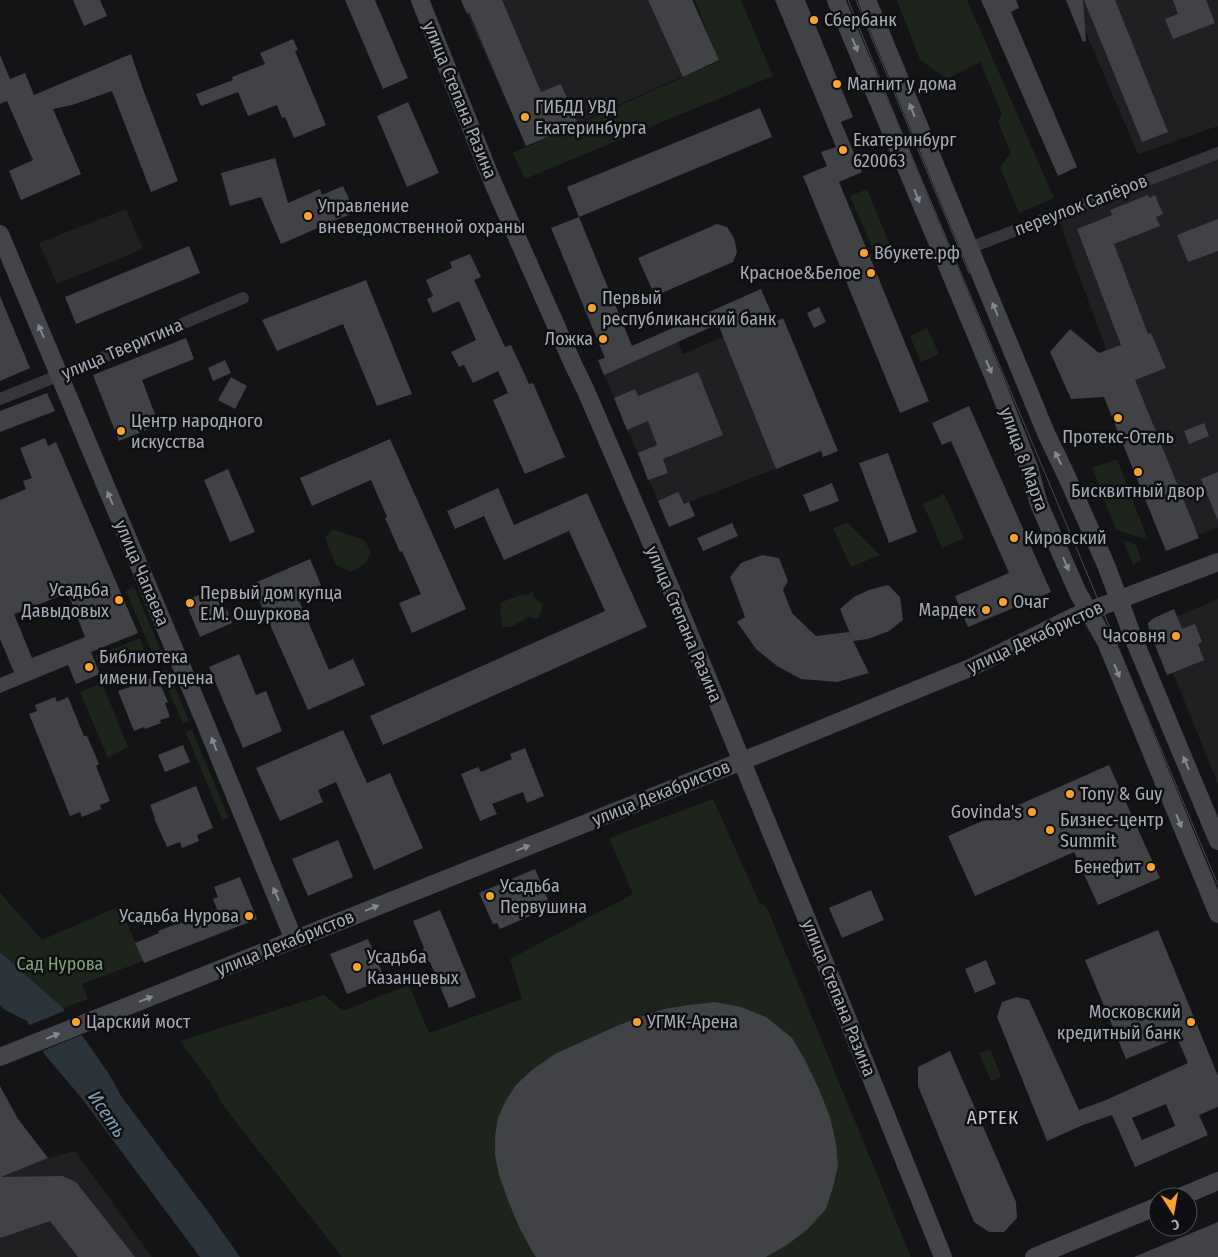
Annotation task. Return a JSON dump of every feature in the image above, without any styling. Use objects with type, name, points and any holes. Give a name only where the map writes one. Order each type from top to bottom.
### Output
[{"type":"main road","name":"улица Степана Разина","points":[[420,0],[493,183],[586,391],[671,589],[942,1254]]},
{"type":"main road","name":"улица 8 Марта","points":[[836,0],[997,385],[1029,467],[1039,504],[1078,593],[1106,642],[1218,914]]},
{"type":"main road","name":"улица 8 Марта","points":[[867,0],[1046,433],[1102,556],[1133,637],[1218,841]]},
{"type":"main road","name":"улица Чапаева","points":[[0,234],[294,940]]},
{"type":"main road","name":"улица Декабристов","points":[[4,1056],[742,761],[972,667],[1073,617],[1218,562]]},
{"type":"main road","points":[[1198,1189],[1218,1181]]},
{"type":"main road","points":[[1034,1257],[1148,1210]]},
{"type":"street","name":"переулок Сапёров","points":[[943,258],[1218,153]]},
{"type":"street","name":"улица Тверитина","points":[[0,398],[59,376],[243,298]]},
{"type":"shaded area","points":[[461,0],[693,0],[719,60],[526,146]]},
{"type":"shaded area","points":[[1072,0],[1218,0],[1218,126],[1138,154]]},
{"type":"shaded area","points":[[1218,157],[1218,528],[1177,542],[1059,221]]},
{"type":"shaded area","points":[[126,209],[143,249],[57,284],[39,243]]},
{"type":"shaded area","points":[[666,331],[678,342],[683,354],[723,337],[791,463],[689,502],[695,516],[669,527],[598,360]]},
{"type":"shaded area","points":[[1218,599],[1218,784],[1154,626]]},
{"type":"shaded area","points":[[75,1151],[152,1257],[0,1257],[0,1177],[48,1158]]},
{"type":"green space","points":[[695,0],[741,0],[773,76],[525,179],[513,153],[719,61]]},
{"type":"green space","points":[[897,0],[967,0],[1054,198],[1019,213],[1000,167],[1011,153],[998,122],[1002,114],[980,62],[947,79],[920,60]]},
{"type":"green space","points":[[867,189],[890,245],[874,252],[850,196]]},
{"type":"green space","points":[[927,328],[939,354],[921,362],[910,336]]},
{"type":"green space","points":[[1117,459],[1148,540],[1116,530],[1092,468]]},
{"type":"green space","points":[[944,494],[964,538],[942,548],[923,504]]},
{"type":"green space","points":[[848,523],[880,555],[851,567],[833,528]]},
{"type":"green space","points":[[333,529],[364,540],[371,552],[366,563],[351,572],[336,565],[325,538]]},
{"type":"green space","points":[[1123,540],[1136,545],[1141,560],[1133,565]]},
{"type":"green space","points":[[134,587],[160,649],[152,652],[126,591]]},
{"type":"green space","points":[[533,592],[533,596],[543,605],[539,618],[528,617],[511,627],[502,627],[500,603],[523,594],[526,596]]},
{"type":"green space","points":[[140,638],[144,650],[99,667],[95,656]]},
{"type":"green space","points":[[159,668],[168,671],[189,721],[183,724]]},
{"type":"green space","points":[[102,683],[128,747],[108,758],[80,692]]},
{"type":"green space","points":[[192,730],[229,818],[222,820],[186,733]]},
{"type":"green space","name":"УГМК-Арена","points":[[713,799],[760,904],[767,908],[911,1257],[342,1257],[225,1108],[211,1083],[180,1041],[324,995],[343,1011],[409,985],[429,1033],[522,999],[510,959],[633,894],[609,838]]},
{"type":"green space","name":"Сад Нурова","points":[[0,893],[42,940],[120,906],[143,961],[82,984],[88,999],[63,1008],[0,952]]},
{"type":"green space","points":[[990,1049],[1001,1077],[991,1081],[979,1053]]},
{"type":"water","name":"Исеть","points":[[0,952],[63,1008],[109,1074],[121,1096],[240,1257],[200,1257],[80,1096],[45,1055],[27,1021],[5,1010],[0,1005]]},
{"type":"pier","points":[[67,1010],[84,1034],[40,1052],[27,1026]]},
{"type":"building","points":[[73,0],[100,0],[107,16],[84,26]]},
{"type":"building","points":[[345,0],[375,0],[408,78],[383,89]]},
{"type":"building","points":[[461,0],[502,0],[541,92],[561,84],[578,124],[526,146],[469,12],[467,14]]},
{"type":"building","points":[[648,0],[692,0],[719,60],[683,77]]},
{"type":"building","points":[[775,0],[805,0],[853,117],[841,122],[862,172],[839,182],[929,401],[900,413],[803,176],[827,166],[821,152],[836,147]]},
{"type":"building","points":[[981,0],[1016,0],[1019,8],[1011,12],[1077,167],[1058,176]]},
{"type":"building","points":[[1066,0],[1083,0],[1086,41],[1083,42]]},
{"type":"building","points":[[1084,0],[1115,0],[1168,132],[1142,142]]},
{"type":"building","points":[[1173,0],[1206,0],[1215,23],[1173,39],[1165,19],[1178,14]]},
{"type":"building","points":[[293,39],[298,50],[295,51],[326,125],[294,138],[285,117],[282,118],[277,105],[248,116],[238,92],[201,106],[196,94],[233,80],[232,77],[265,64],[260,53]]},
{"type":"building","points":[[131,54],[178,181],[151,192],[112,91],[72,105],[53,109],[81,174],[21,200],[9,171],[33,160],[7,101],[0,104],[0,55],[10,79],[25,73],[34,95]]},
{"type":"building","points":[[408,102],[439,173],[407,187],[377,116]]},
{"type":"building","points":[[760,108],[772,137],[579,217],[567,187]]},
{"type":"building","points":[[275,158],[288,203],[320,189],[322,195],[343,186],[355,212],[281,244],[261,197],[230,206],[221,173]]},
{"type":"building","points":[[1148,195],[1149,198],[1155,195],[1163,214],[1156,217],[1160,226],[1114,244],[1148,334],[1151,333],[1166,368],[1135,380],[1199,538],[1166,551],[1104,397],[1071,399],[1050,352],[1070,329],[1099,353],[1121,345],[1077,229],[1112,215],[1110,210]]},
{"type":"building","points":[[579,217],[632,346],[761,289],[775,322],[783,318],[838,451],[823,457],[821,451],[776,469],[718,324],[604,375],[598,360],[605,358],[551,228]]},
{"type":"building","points":[[1218,219],[1218,251],[1188,262],[1177,235]]},
{"type":"building","points":[[717,224],[727,227],[734,238],[737,252],[733,262],[655,296],[638,258]]},
{"type":"building","points":[[189,246],[200,273],[76,324],[65,297]]},
{"type":"building","points":[[470,254],[481,277],[474,280],[505,347],[511,345],[529,384],[533,383],[565,457],[525,474],[493,400],[508,393],[498,371],[473,383],[464,365],[459,367],[451,352],[476,340],[459,301],[433,313],[427,299],[433,296],[426,280],[452,268],[450,262]]},
{"type":"building","points":[[366,280],[412,394],[377,406],[343,324],[277,351],[262,320]]},
{"type":"building","points":[[0,296],[30,368],[0,381]]},
{"type":"building","points":[[819,307],[826,322],[814,328],[807,313]]},
{"type":"building","points":[[186,338],[194,359],[142,380],[159,425],[119,441],[93,375]]},
{"type":"building","points":[[225,360],[231,373],[213,381],[208,368]]},
{"type":"building","points":[[698,372],[723,435],[663,459],[668,473],[648,480],[638,453],[657,445],[648,421],[627,430],[614,398],[635,389],[638,396]]},
{"type":"building","points":[[231,377],[247,386],[235,409],[218,400]]},
{"type":"building","points":[[47,393],[55,411],[0,432],[0,411]]},
{"type":"building","points":[[969,406],[1051,592],[968,627],[955,596],[1009,573],[951,441],[942,445],[932,423]]},
{"type":"building","points":[[1204,423],[1209,436],[1189,444],[1184,431]]},
{"type":"building","points":[[45,438],[48,446],[56,442],[138,633],[91,652],[100,674],[76,684],[68,665],[0,693],[0,678],[14,672],[0,639],[0,500],[26,489],[23,481],[32,478],[20,448]],"holes":[[[68,593],[85,637],[32,658],[14,614]]]},
{"type":"building","points":[[390,439],[466,609],[412,633],[399,603],[421,594],[385,518],[387,517],[371,480],[312,506],[300,478]]},
{"type":"building","points":[[888,453],[917,532],[889,543],[859,463]]},
{"type":"building","points":[[228,469],[255,532],[230,542],[204,480]]},
{"type":"building","points":[[1218,472],[1218,521],[1201,479]]},
{"type":"building","points":[[832,483],[839,501],[810,512],[803,495]]},
{"type":"building","points":[[498,488],[514,525],[587,493],[647,627],[383,745],[370,716],[605,611],[569,531],[504,560],[484,516],[455,529],[447,511]]},
{"type":"building","points":[[678,492],[684,504],[689,502],[695,516],[669,527],[658,501]]},
{"type":"building","points":[[732,523],[738,536],[703,551],[697,538]]},
{"type":"building","points":[[762,555],[779,558],[788,581],[783,590],[792,613],[816,636],[849,632],[869,673],[837,682],[801,679],[777,666],[756,649],[737,622],[745,617],[730,577],[741,563]]},
{"type":"building","points":[[310,559],[321,585],[297,596],[329,670],[353,659],[365,685],[308,710],[252,584]]},
{"type":"building","points":[[888,585],[900,597],[903,620],[889,631],[868,639],[853,641],[840,609],[854,597],[869,590]]},
{"type":"building","points":[[217,587],[232,623],[200,637],[185,601]]},
{"type":"building","name":"Часовня","points":[[1174,609],[1182,629],[1195,624],[1202,642],[1198,644],[1204,660],[1167,675],[1148,623],[1154,618]]},
{"type":"building","points":[[239,654],[256,695],[266,691],[282,731],[243,748],[209,667]]},
{"type":"building","points":[[154,677],[158,687],[161,686],[168,702],[165,703],[170,717],[160,720],[161,723],[134,731],[118,691],[130,687],[129,684],[142,679],[142,682]]},
{"type":"building","points":[[55,697],[57,702],[68,697],[84,736],[87,736],[99,764],[96,766],[110,801],[100,805],[101,809],[82,817],[80,812],[70,816],[29,714],[37,711],[35,705]]},
{"type":"building","points":[[343,730],[367,783],[390,773],[423,848],[374,870],[336,782],[318,790],[323,802],[280,821],[256,768]]},
{"type":"building","points":[[183,745],[190,762],[165,772],[158,755]]},
{"type":"building","points":[[525,748],[544,796],[527,803],[523,792],[492,804],[497,814],[480,821],[461,774],[478,767],[481,772],[512,759],[510,754]]},
{"type":"building","name":"Бизнес-центр Summit","points":[[1109,765],[1160,878],[1098,905],[1074,852],[975,896],[948,836]]},
{"type":"building","points":[[196,786],[213,828],[197,835],[199,841],[182,848],[180,842],[167,847],[150,805]]},
{"type":"building","points":[[338,840],[353,877],[308,896],[292,859]]},
{"type":"building","points":[[535,869],[551,907],[500,929],[497,923],[493,924],[479,893]]},
{"type":"building","points":[[240,877],[257,919],[144,963],[135,943],[159,933],[158,931],[217,909],[213,899],[218,897],[214,887]]},
{"type":"building","points":[[871,890],[884,920],[842,938],[829,908]]},
{"type":"building","points":[[440,910],[476,997],[449,1008],[430,962],[415,961],[424,948],[413,921]]},
{"type":"building","points":[[1158,930],[1218,1076],[1218,1107],[1199,1115],[1208,1135],[1135,1167],[1112,1115],[1047,1141],[997,1017],[1002,1002],[1017,997],[1029,1000],[1079,1110],[1106,1100],[1188,1063],[1177,1038],[1126,1059],[1085,960]],"holes":[[[1166,1104],[1175,1126],[1142,1140],[1132,1118]]]},
{"type":"building","name":"Усадьба Казанцевых","points":[[368,939],[385,979],[347,994],[330,954]]},
{"type":"building","points":[[986,960],[996,984],[975,993],[965,969]]},
{"type":"building","points":[[715,1002],[741,1007],[766,1017],[792,1038],[805,1060],[830,1117],[836,1143],[838,1166],[826,1209],[808,1229],[787,1245],[766,1257],[536,1257],[520,1229],[509,1203],[499,1175],[495,1155],[495,1136],[498,1118],[506,1100],[516,1085],[532,1070],[555,1054],[610,1029],[664,1009]]},
{"type":"building","points":[[950,1051],[1016,1202],[1017,1218],[1004,1232],[989,1232],[974,1222],[918,1086],[918,1067]]},
{"type":"building","points":[[0,1086],[18,1119],[48,1158],[1,1177],[62,1176],[76,1182],[135,1257],[78,1257],[50,1221],[0,1238]]},
{"type":"building","points":[[1218,1222],[1218,1257],[1134,1257],[1182,1237],[1198,1237],[1198,1230]]},
{"type":"tram line","points":[[848,0],[894,114],[1218,885]]},
{"type":"tram line","points":[[856,0],[969,273]]},
{"type":"place","name":"Сбербанк","points":[[814,20]]},
{"type":"place","name":"Магнит у дома","points":[[837,84]]},
{"type":"place","name":"ГИБДД УВД Екатеринбурга","points":[[525,117]]},
{"type":"place","name":"Екатеринбург 620063","points":[[843,150]]},
{"type":"place","name":"Управление вневедомственной охраны","points":[[308,216]]},
{"type":"place","name":"Вбукете.рф","points":[[864,253]]},
{"type":"place","name":"Красное&Белое","points":[[871,273]]},
{"type":"place","name":"Первый республиканский банк","points":[[592,308]]},
{"type":"place","name":"Ложка","points":[[603,339]]},
{"type":"place","name":"Протекс-Отель","points":[[1118,418]]},
{"type":"place","name":"Центр народного искусства","points":[[121,431]]},
{"type":"place","name":"Бисквитный двор","points":[[1138,472]]},
{"type":"place","name":"Кировский","points":[[1014,538]]},
{"type":"place","name":"Усадьба Давыдовых","points":[[119,600]]},
{"type":"place","name":"Очаг","points":[[1003,602]]},
{"type":"place","name":"Первый дом купца Е.М. Ошуркова","points":[[190,603]]},
{"type":"place","name":"Мардек","points":[[986,610]]},
{"type":"place","name":"Часовня","points":[[1176,636]]},
{"type":"place","name":"Библиотека имени Герцена","points":[[89,667]]},
{"type":"place","name":"Tony & Guy","points":[[1070,794]]},
{"type":"place","name":"Govinda's","points":[[1032,812]]},
{"type":"place","name":"Бизнес-центр Summit","points":[[1050,830]]},
{"type":"place","name":"Бенефит","points":[[1151,867]]},
{"type":"place","name":"Усадьба Первушина","points":[[490,896]]},
{"type":"place","name":"Усадьба Нурова","points":[[249,916]]},
{"type":"place","name":"Усадьба Казанцевых","points":[[357,967]]},
{"type":"place","name":"Царский мост","points":[[76,1022]]},
{"type":"place","name":"УГМК-Арена","points":[[637,1022]]},
{"type":"place","name":"Московский кредитный банк","points":[[1191,1022]]},
{"type":"district","name":"АРТЕК","points":[[993,1117]]}]
